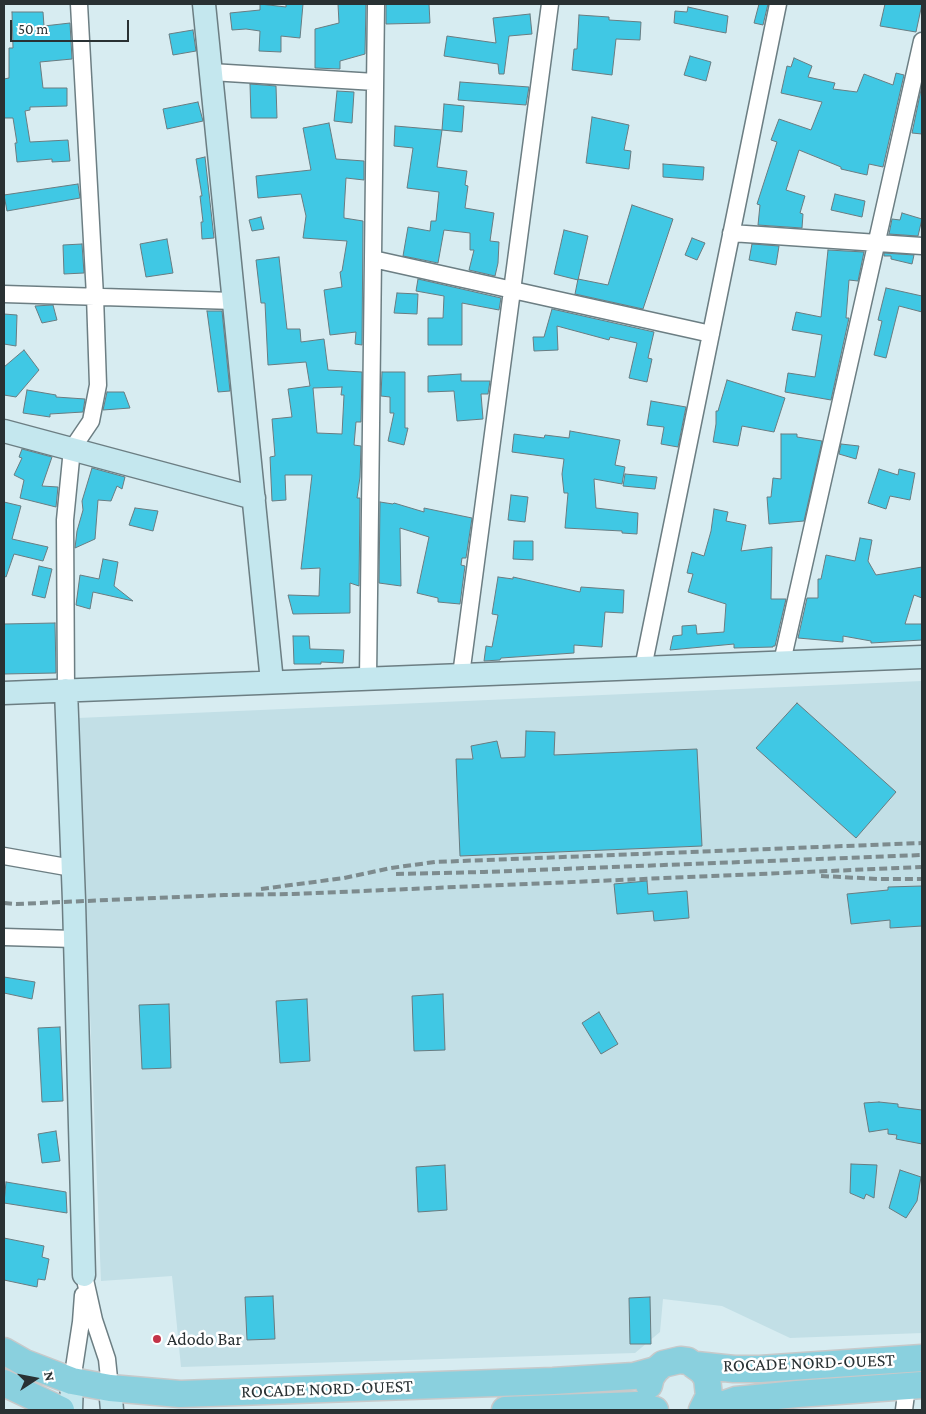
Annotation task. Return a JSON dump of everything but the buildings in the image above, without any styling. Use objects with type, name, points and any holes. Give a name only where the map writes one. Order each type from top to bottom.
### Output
[{"type":"main road","name":"ROCADE NORD-OUEST","points":[[4,1351],[25,1363],[72,1381],[111,1399],[155,1392],[180,1394],[553,1381],[634,1376],[656,1370],[671,1361],[680,1360],[696,1365],[734,1370],[922,1358]]},
{"type":"main road","points":[[696,1365],[702,1371],[709,1387],[709,1396],[702,1410]]},
{"type":"main road","points":[[505,1410],[649,1406],[652,1377],[656,1370]]},
{"type":"main road","points":[[4,1383],[61,1410]]},
{"type":"main road","name":"ROCADE NORD-OUEST","points":[[707,1410],[736,1400],[797,1394],[911,1394]]},
{"type":"street","points":[[71,1410],[72,1381],[81,1322],[84,1275],[66,690],[65,520],[72,449],[91,421],[98,385],[79,4]]},
{"type":"street","points":[[204,4],[272,682]]},
{"type":"street","points":[[368,678],[376,4]]},
{"type":"street","points":[[461,675],[550,4]]},
{"type":"street","points":[[643,668],[778,4]]},
{"type":"street","points":[[782,662],[878,243],[922,41]]},
{"type":"street","points":[[211,72],[375,82]]},
{"type":"street","points":[[731,233],[922,246]]},
{"type":"street","points":[[373,259],[711,334]]},
{"type":"street","points":[[4,294],[234,301]]},
{"type":"street","points":[[4,431],[254,498]]},
{"type":"street","points":[[4,693],[922,657]]},
{"type":"street","points":[[4,856],[72,868]]},
{"type":"street","points":[[4,937],[74,940]]},
{"type":"street","points":[[84,1275],[94,1320],[107,1360],[111,1399]]},
{"type":"street","points":[[107,1360],[116,1372],[127,1381],[155,1392]]},
{"type":"shaded area","points":[[922,681],[922,1333],[790,1338],[722,1306],[663,1299],[660,1332],[635,1353],[181,1367],[172,1276],[101,1281],[78,718]]},
{"type":"railway","points":[[261,889],[344,878],[391,868],[435,862],[922,843]]},
{"type":"railway","points":[[396,874],[922,855]]},
{"type":"railway","points":[[4,903],[293,894],[922,867]]},
{"type":"railway","points":[[821,876],[922,879]]},
{"type":"place","name":"Adodo Bar","points":[[157,1339]]}]
